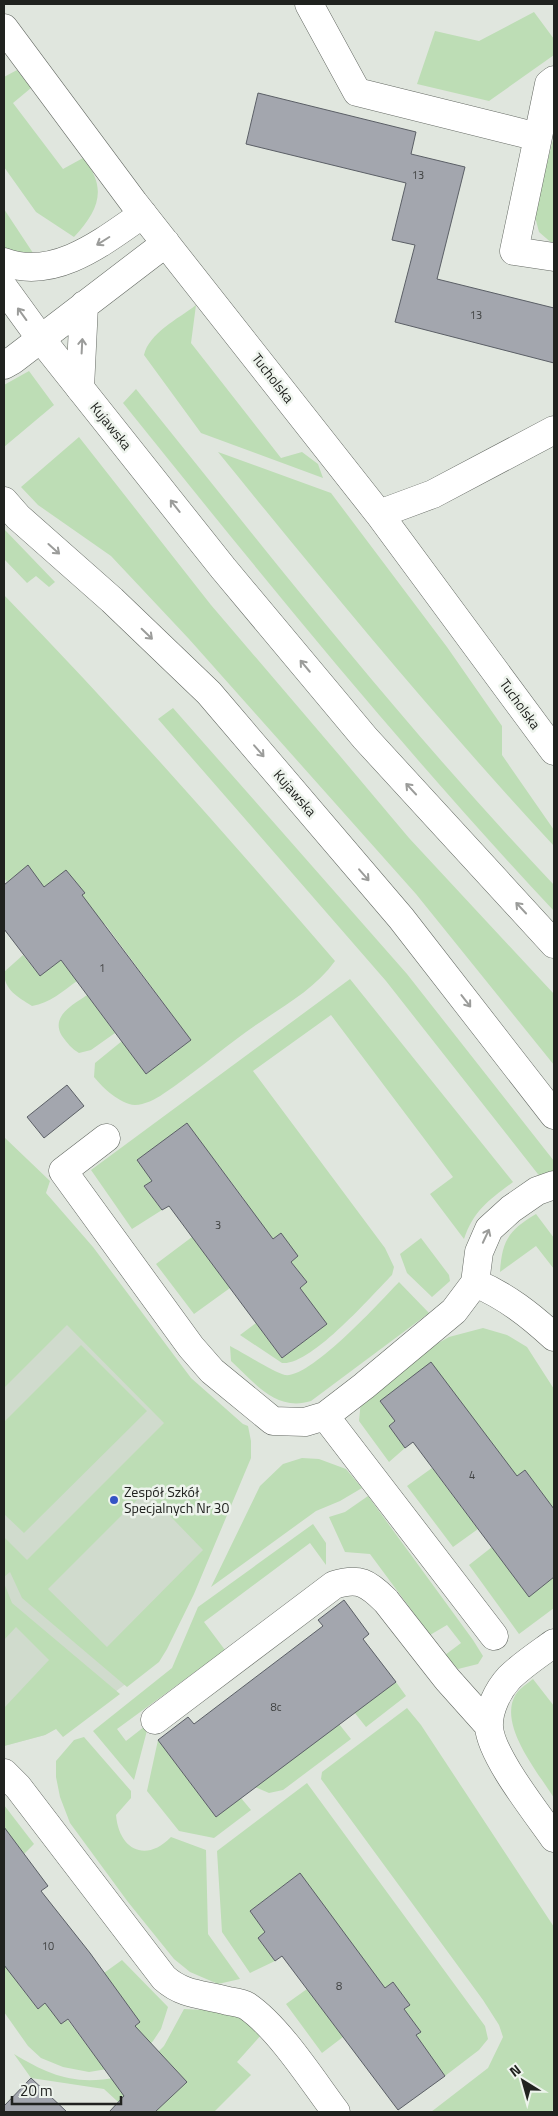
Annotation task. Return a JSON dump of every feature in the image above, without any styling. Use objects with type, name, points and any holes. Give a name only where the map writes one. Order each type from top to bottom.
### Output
[{"type":"street","points":[[309,4],[357,92],[538,138]]},
{"type":"street","name":"Tucholska","points":[[4,28],[166,243],[379,514],[554,750]]},
{"type":"street","points":[[554,80],[549,84],[514,251],[554,257]]},
{"type":"street","points":[[4,262],[14,266],[30,267],[67,261],[80,256],[144,214]]},
{"type":"street","points":[[4,365],[166,243]]},
{"type":"street","name":"Kujawska","points":[[4,288],[41,339],[223,568],[365,738],[554,944]]},
{"type":"street","points":[[80,388],[84,305]]},
{"type":"street","points":[[379,514],[433,494],[554,430]]},
{"type":"street","name":"Kujawska","points":[[4,501],[18,517],[112,600],[209,693],[401,918],[554,1115]]},
{"type":"street","points":[[106,1138],[63,1171],[191,1347],[212,1371],[273,1421],[305,1422],[325,1416],[424,1338],[454,1312],[475,1283],[479,1252],[489,1229],[511,1209],[530,1196],[554,1185]]},
{"type":"street","points":[[475,1283],[498,1293],[520,1308],[554,1337]]},
{"type":"street","points":[[325,1416],[494,1636]]},
{"type":"street","points":[[155,1720],[334,1585],[356,1580],[374,1589],[386,1601],[447,1679],[489,1726]]},
{"type":"street","points":[[554,1643],[509,1679],[497,1696],[491,1710],[489,1726],[493,1745],[554,1838]]},
{"type":"street","points":[[4,1773],[18,1787],[164,1978],[174,1987],[187,1993],[211,1996],[246,2005],[278,2034],[336,2112]]},
{"type":"shaded area","name":"Zespół Szkół Specjalnych Nr 30","points":[[4,1156],[246,1451],[154,1663],[100,1703],[45,1735],[4,1746]]},
{"type":"green space","points":[[534,12],[554,39],[554,55],[489,101],[417,84],[435,31],[479,41]]},
{"type":"green space","points":[[17,70],[31,88],[13,103],[63,169],[83,158],[96,179],[98,189],[94,208],[83,227],[74,237],[36,212],[4,167],[4,77]]},
{"type":"green space","points":[[554,136],[554,245],[539,232],[534,213]]},
{"type":"green space","points":[[4,209],[35,256],[4,251]]},
{"type":"green space","points":[[196,305],[191,343],[281,458],[302,452],[318,464],[323,478],[201,433],[144,355],[147,347],[158,333]]},
{"type":"green space","points":[[29,371],[54,405],[4,447],[4,385]]},
{"type":"green space","points":[[136,389],[392,704],[499,826],[554,885],[554,911],[387,725],[280,597],[123,403]]},
{"type":"green space","points":[[79,437],[211,605],[409,838],[554,994],[554,1065],[416,894],[189,639],[111,556],[38,505],[21,487]]},
{"type":"green space","points":[[218,452],[331,493],[447,647],[502,726],[502,755],[554,830],[554,846],[425,701]]},
{"type":"green space","points":[[4,529],[55,582],[49,587],[36,576],[27,583],[4,559]]},
{"type":"green space","points":[[4,595],[172,775],[335,961],[316,982],[294,1000],[246,1032],[174,1087],[157,1098],[142,1104],[135,1105],[124,1102],[107,1090],[94,1077],[95,1063],[122,1041],[146,1074],[191,1040],[105,924],[83,940],[28,866],[7,882],[4,878]]},
{"type":"green space","points":[[173,708],[407,974],[554,1161],[554,1175],[541,1178],[386,981],[158,719]]},
{"type":"green space","points":[[23,955],[40,976],[61,960],[77,981],[61,993],[32,1006],[13,992],[6,984],[4,972]]},
{"type":"green space","points":[[350,979],[513,1182],[483,1206],[472,1220],[464,1239],[430,1194],[453,1177],[331,1015],[253,1071],[385,1248],[394,1267],[392,1275],[356,1313],[324,1342],[294,1361],[282,1363],[240,1335],[256,1323],[282,1358],[327,1324],[300,1288],[307,1282],[291,1262],[298,1256],[267,1243],[244,1199],[187,1124],[137,1160],[152,1181],[144,1187],[162,1210],[132,1229],[91,1170]]},
{"type":"green space","points":[[87,995],[115,1033],[91,1050],[79,1053],[62,1036],[59,1023],[61,1017],[70,1007]]},
{"type":"green space","points":[[4,1137],[50,1181],[46,1193],[93,1247],[191,1378],[243,1424],[248,1426],[251,1441],[251,1458],[194,1594],[159,1662],[127,1687],[22,1598],[10,1572],[4,1577],[4,1537],[27,1560],[164,1423],[67,1325],[4,1388]],"holes":[[[146,1491],[203,1550],[107,1647],[48,1589]]]},
{"type":"green space","points":[[536,1214],[554,1238],[554,1269],[536,1246],[500,1272],[505,1244],[509,1237],[519,1225]]},
{"type":"green space","points":[[192,1237],[230,1288],[194,1314],[156,1264]]},
{"type":"green space","points":[[421,1238],[449,1275],[450,1281],[432,1297],[407,1273],[400,1254]]},
{"type":"green space","points":[[399,1282],[429,1313],[311,1401],[298,1403],[277,1399],[258,1386],[231,1361],[230,1346],[280,1373],[285,1375],[296,1373],[311,1365],[345,1337]]},
{"type":"green space","points":[[483,1328],[507,1335],[527,1347],[554,1389],[554,1541],[544,1527],[543,1494],[525,1470],[510,1481],[380,1401],[395,1421],[389,1426],[405,1448],[389,1462],[359,1421],[361,1400],[433,1346],[449,1337]]},
{"type":"green space","points":[[81,1345],[147,1411],[24,1533],[4,1514],[4,1422]]},
{"type":"green space","points":[[302,1458],[319,1459],[346,1469],[362,1488],[340,1501],[316,1511],[211,1587],[260,1486],[283,1464]]},
{"type":"green space","points":[[432,1468],[478,1529],[453,1547],[407,1486]]},
{"type":"green space","points":[[368,1496],[473,1640],[483,1656],[478,1664],[458,1669],[445,1655],[461,1643],[447,1625],[430,1635],[370,1554],[345,1552],[329,1517],[345,1512]]},
{"type":"green space","points":[[313,1524],[326,1543],[326,1565],[310,1543],[204,1622],[225,1650],[117,1729],[126,1741],[149,1723],[134,1780],[93,1731],[172,1668],[198,1607]]},
{"type":"green space","points":[[492,1547],[529,1597],[554,1577],[554,1608],[519,1634],[469,1565]]},
{"type":"green space","points":[[4,1583],[12,1603],[120,1694],[63,1737],[56,1729],[45,1735],[4,1746],[4,1708],[49,1660],[16,1627],[4,1640]]},
{"type":"green space","points":[[533,1679],[554,1706],[554,1798],[522,1748],[515,1733],[512,1719],[512,1706],[516,1694]]},
{"type":"green space","points":[[396,1682],[406,1696],[366,1727],[342,1697],[356,1687],[368,1703]]},
{"type":"green space","points":[[407,1708],[421,1725],[554,1927],[554,2109],[550,2112],[431,2112],[488,2068],[503,2037],[499,2025],[483,2000],[321,1779],[322,1772]]},
{"type":"green space","points":[[327,1709],[351,1739],[283,1790],[269,1793],[255,1787]]},
{"type":"green space","points":[[84,1737],[131,1791],[131,1798],[116,1815],[122,1837],[128,1844],[135,1849],[143,1851],[162,1845],[171,1837],[206,1850],[208,1934],[240,1979],[218,1984],[190,1972],[174,1959],[128,1902],[70,1823],[60,1797],[56,1777],[56,1761],[74,1740]]},
{"type":"green space","points":[[158,1740],[216,1817],[241,1798],[251,1810],[214,1838],[179,1831],[147,1791]]},
{"type":"green space","points":[[307,1783],[485,2026],[488,2039],[479,2050],[445,2076],[416,2035],[420,2032],[404,2009],[410,2005],[393,1982],[378,1993],[300,1873],[250,1911],[265,1932],[258,1938],[275,1961],[250,1973],[222,1932],[217,1851]]},
{"type":"green space","points":[[4,1805],[34,1844],[24,1854],[15,1842],[8,1847],[4,1841]]},
{"type":"green space","points":[[5,1936],[19,1985],[38,2009],[45,2003],[67,2019],[95,2056],[140,2022],[104,1973],[122,1960],[168,2007],[161,2029],[142,2053],[119,2067],[89,2072],[63,2067],[41,2058],[28,2046],[4,2012]]},
{"type":"green space","points":[[307,1989],[343,2037],[322,2053],[286,2004]]},
{"type":"green space","points":[[184,2009],[223,2011],[242,2017],[262,2034],[237,2062],[251,2075],[214,2112],[155,2112],[187,2082],[169,2063],[151,2059],[164,2046]]},
{"type":"green space","points":[[14,2054],[39,2068],[63,2077],[89,2080],[118,2077],[150,2112],[129,2112],[104,2089],[31,2078]]},
{"type":"building","points":[[258,93],[416,132],[411,154],[465,167],[437,279],[554,308],[554,363],[395,322],[415,245],[392,240],[406,183],[246,144]]},
{"type":"building","points":[[28,865],[44,887],[66,870],[85,893],[82,895],[191,1040],[146,1074],[61,960],[40,976],[4,929],[4,885]]},
{"type":"building","points":[[67,1085],[84,1106],[44,1138],[27,1117]]},
{"type":"building","points":[[187,1123],[273,1239],[281,1233],[298,1256],[291,1262],[307,1282],[300,1288],[327,1324],[282,1358],[169,1206],[162,1210],[144,1186],[152,1181],[137,1160]]},
{"type":"building","points":[[431,1362],[517,1476],[525,1470],[554,1509],[554,1577],[529,1597],[413,1442],[405,1448],[389,1426],[395,1421],[380,1401]]},
{"type":"building","points":[[344,1600],[369,1634],[363,1639],[396,1682],[216,1817],[158,1740],[188,1717],[194,1724],[323,1626],[318,1620]]},
{"type":"building","points":[[4,1827],[48,1886],[41,1891],[90,1953],[140,2022],[135,2026],[187,2082],[155,2112],[109,2112],[124,2096],[68,2019],[61,2024],[45,2003],[38,2009],[4,1965]]},
{"type":"building","points":[[300,1873],[385,1988],[393,1982],[410,2005],[404,2009],[421,2032],[416,2035],[445,2076],[398,2110],[282,1956],[275,1961],[258,1938],[265,1932],[250,1911]]},
{"type":"building","points":[[31,2078],[67,2112],[4,2112],[4,2106]]},
{"type":"place","name":"Zespół Szkół Specjalnych Nr 30","points":[[114,1500]]}]
